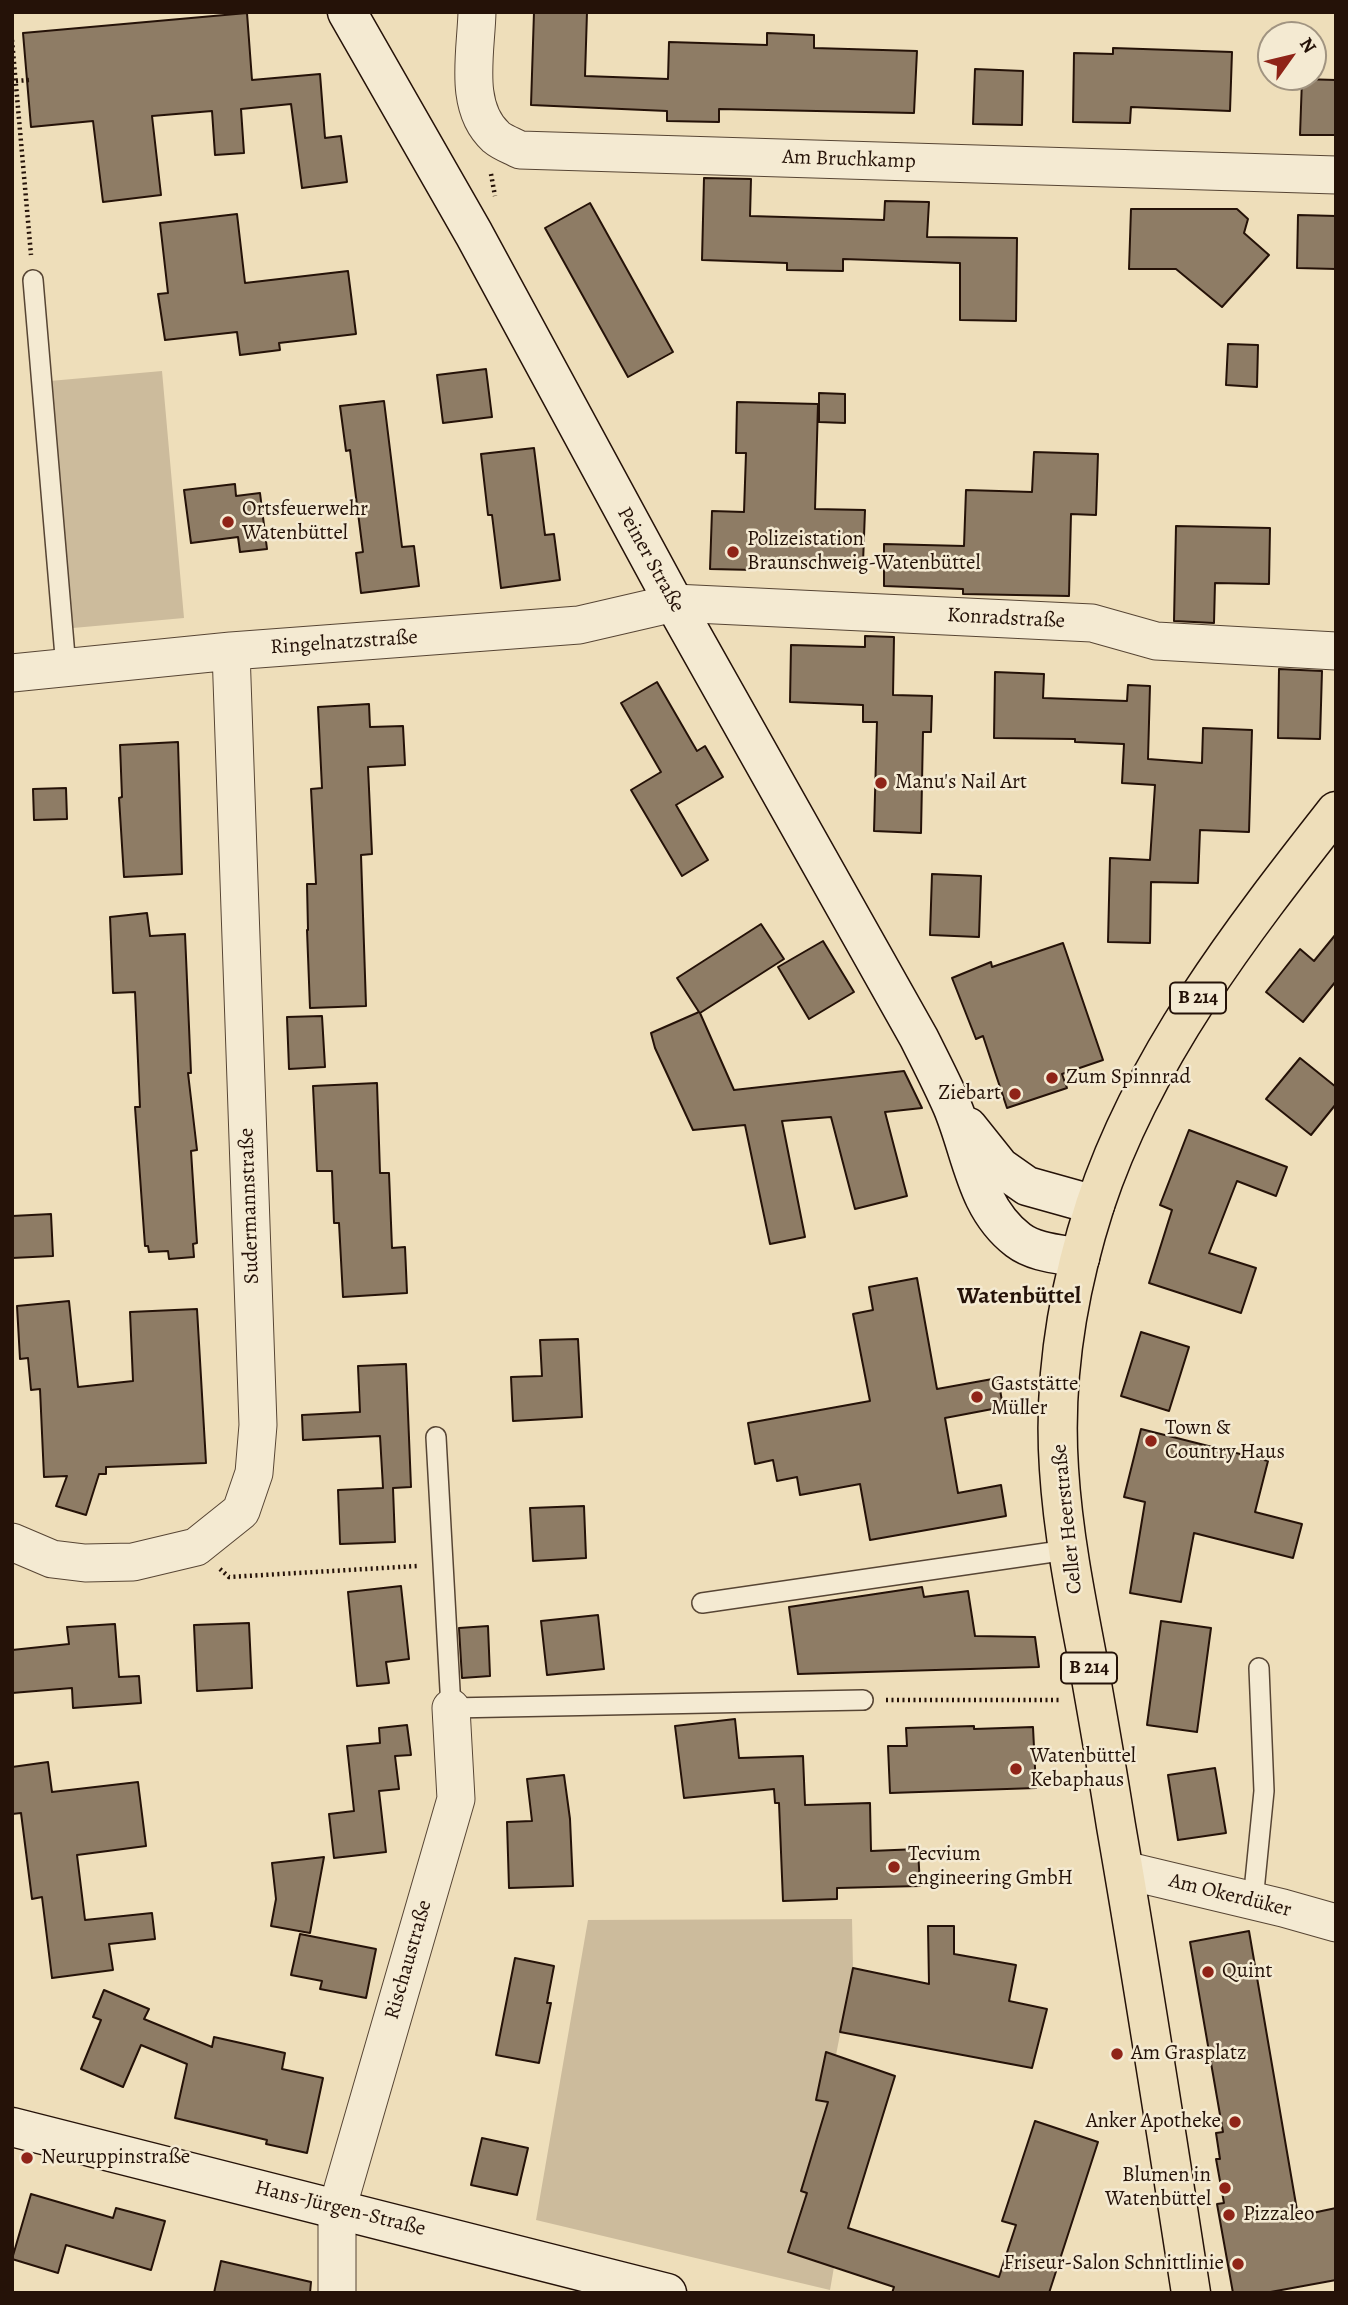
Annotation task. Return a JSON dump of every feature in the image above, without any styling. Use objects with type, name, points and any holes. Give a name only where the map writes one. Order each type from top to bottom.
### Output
[{"type":"main road","name":"Peiner Straße","points":[[347,12],[474,234],[674,603],[919,1038],[953,1108],[971,1169],[996,1219],[1020,1241],[1038,1250],[1080,1258]]},
{"type":"main road","name":"Celler Heerstraße","points":[[1191,2293],[1124,1870],[1067,1550],[1058,1466],[1061,1365],[1068,1311],[1095,1205],[1119,1143],[1168,1044],[1266,900],[1336,811]]},
{"type":"main road","name":"Peiner Straße","points":[[953,1108],[1000,1167],[1027,1186],[1095,1205]]},
{"type":"main road","name":"Hans-Jürgen-Straße","points":[[12,2127],[667,2293]]},
{"type":"street","name":"Am Bruchkamp","points":[[477,12],[475,98],[480,118],[498,139],[520,150],[1336,175]]},
{"type":"street","name":"Konradstraße","points":[[674,603],[1092,623],[1156,641],[1336,650]]},
{"type":"street","name":"Ringelnatzstraße","points":[[12,673],[231,651],[579,625],[674,603]]},
{"type":"street","name":"Sudermannstraße","points":[[12,1542],[52,1559],[85,1563],[133,1562],[196,1547],[241,1511],[254,1473],[258,1425],[231,651]]},
{"type":"street","name":"Rischaustraße","points":[[337,2293],[337,2208],[456,1799],[452,1708]]},
{"type":"street","name":"Am Okerdüker","points":[[1124,1870],[1336,1923]]},
{"type":"lane","points":[[33,280],[66,668]]},
{"type":"lane","name":"Rischaustraße","points":[[436,1437],[452,1708]]},
{"type":"lane","points":[[702,1603],[1067,1550]]},
{"type":"lane","points":[[1253,1901],[1264,1791],[1259,1668]]},
{"type":"lane","points":[[452,1708],[863,1700]]},
{"type":"path","points":[[12,40],[33,280]]},
{"type":"path","points":[[16,81],[29,80]]},
{"type":"path","points":[[196,1547],[229,1577],[443,1564]]},
{"type":"path","points":[[863,1700],[1095,1700]]},
{"type":"shaded area","points":[[162,371],[184,618],[73,628],[50,381]]},
{"type":"shaded area","points":[[852,1919],[853,1968],[836,2055],[826,2052],[816,2100],[828,2102],[801,2191],[854,2208],[849,2228],[801,2212],[788,2252],[834,2267],[830,2290],[536,2220],[588,1920]]},
{"type":"building","points":[[534,12],[587,12],[585,76],[668,79],[669,42],[767,45],[767,33],[814,35],[814,48],[917,51],[914,113],[719,109],[719,122],[667,121],[667,111],[531,105]]},
{"type":"building","points":[[247,13],[252,80],[320,74],[325,138],[341,136],[347,182],[302,188],[291,104],[241,109],[244,153],[215,155],[212,111],[152,116],[161,195],[103,202],[93,121],[31,127],[23,33]]},
{"type":"building","points":[[1113,48],[1232,52],[1230,111],[1131,107],[1130,123],[1073,122],[1074,53],[1113,54]]},
{"type":"building","points":[[975,69],[1023,71],[1022,125],[973,124]]},
{"type":"building","points":[[1327,80],[1336,80],[1336,135],[1300,135],[1302,91],[1327,91]]},
{"type":"building","points":[[704,178],[751,179],[750,216],[884,220],[885,201],[929,202],[927,237],[1017,238],[1016,321],[960,320],[960,263],[843,259],[843,271],[787,270],[787,263],[702,260]]},
{"type":"building","points":[[590,203],[673,352],[628,377],[545,228]]},
{"type":"building","points":[[1131,209],[1237,209],[1248,219],[1244,233],[1269,255],[1222,307],[1176,269],[1129,269]]},
{"type":"building","points":[[237,214],[245,283],[348,271],[356,334],[279,343],[280,350],[240,355],[237,332],[165,340],[158,294],[168,293],[160,223]]},
{"type":"building","points":[[1298,215],[1336,216],[1336,269],[1297,268]]},
{"type":"building","points":[[1228,344],[1258,345],[1257,387],[1226,385]]},
{"type":"building","points":[[486,369],[492,417],[443,423],[437,375]]},
{"type":"building","points":[[819,393],[845,394],[845,423],[819,422]]},
{"type":"building","points":[[384,401],[402,547],[414,546],[419,586],[361,593],[356,553],[363,552],[350,450],[346,451],[340,406]]},
{"type":"building","points":[[737,402],[818,404],[815,509],[865,510],[863,563],[755,561],[755,570],[710,569],[712,511],[744,512],[746,453],[736,453]]},
{"type":"building","points":[[534,448],[545,535],[554,534],[560,580],[501,588],[481,454]]},
{"type":"building","points":[[1034,452],[1098,454],[1096,515],[1071,514],[1069,596],[963,594],[963,589],[884,586],[884,544],[964,546],[966,490],[1032,492]]},
{"type":"building","points":[[235,484],[236,496],[260,493],[267,549],[240,552],[238,537],[191,543],[184,490]]},
{"type":"building","points":[[1176,526],[1270,528],[1269,584],[1215,583],[1214,623],[1174,621]]},
{"type":"building","points":[[865,636],[894,637],[893,695],[932,696],[931,732],[923,732],[921,833],[874,831],[877,722],[863,722],[863,705],[790,702],[791,645],[865,647]]},
{"type":"building","points":[[1279,669],[1322,671],[1320,739],[1278,738]]},
{"type":"building","points":[[995,672],[1044,674],[1043,698],[1127,701],[1128,685],[1150,686],[1148,759],[1202,763],[1203,728],[1252,730],[1249,832],[1200,830],[1198,883],[1151,882],[1150,943],[1108,942],[1110,858],[1150,860],[1155,785],[1122,783],[1124,744],[1075,742],[1075,739],[994,738]]},
{"type":"building","points":[[657,682],[697,751],[705,746],[723,777],[676,805],[708,860],[682,876],[631,790],[661,772],[621,703]]},
{"type":"building","points":[[369,704],[370,727],[403,726],[405,765],[368,767],[372,854],[361,855],[366,1006],[310,1008],[307,884],[316,884],[311,789],[322,788],[318,707]]},
{"type":"building","points":[[178,742],[182,874],[124,877],[119,798],[122,797],[120,745]]},
{"type":"building","points":[[66,788],[67,819],[34,820],[33,789]]},
{"type":"building","points":[[932,874],[981,876],[979,937],[930,935]]},
{"type":"building","points":[[147,913],[150,936],[185,934],[191,1073],[188,1073],[197,1150],[191,1151],[197,1243],[193,1244],[194,1257],[169,1259],[168,1251],[149,1252],[148,1246],[145,1246],[135,1107],[140,1107],[135,992],[113,993],[110,917]]},
{"type":"building","points":[[761,924],[784,959],[700,1013],[734,1090],[904,1071],[922,1108],[885,1112],[907,1196],[855,1209],[831,1117],[782,1121],[805,1237],[770,1244],[745,1125],[693,1130],[655,1048],[651,1033],[699,1012],[677,978]]},
{"type":"building","points":[[1336,934],[1336,981],[1303,1022],[1266,992],[1300,949],[1314,961]]},
{"type":"building","points":[[823,941],[854,992],[809,1019],[778,967]]},
{"type":"building","points":[[1063,943],[1103,1060],[1062,1074],[1067,1088],[1007,1108],[983,1036],[976,1039],[952,978],[991,962],[992,967]]},
{"type":"building","points":[[322,1016],[325,1067],[289,1069],[287,1017]]},
{"type":"building","points":[[1300,1058],[1336,1087],[1336,1104],[1311,1135],[1266,1099]]},
{"type":"building","points":[[377,1083],[380,1173],[389,1173],[392,1248],[405,1247],[407,1293],[343,1297],[339,1223],[334,1223],[332,1171],[317,1171],[313,1086]]},
{"type":"building","points":[[1189,1130],[1287,1167],[1276,1196],[1237,1181],[1209,1253],[1256,1268],[1241,1313],[1149,1283],[1172,1210],[1160,1205]]},
{"type":"building","points":[[51,1214],[53,1256],[12,1258],[12,1216]]},
{"type":"building","points":[[917,1278],[937,1389],[998,1378],[1003,1407],[945,1418],[958,1493],[1001,1485],[1006,1516],[870,1540],[860,1484],[800,1495],[797,1477],[777,1481],[773,1460],[755,1464],[748,1423],[870,1401],[853,1314],[873,1310],[869,1287]]},
{"type":"building","points":[[69,1301],[78,1387],[133,1381],[130,1312],[197,1309],[206,1463],[106,1467],[106,1474],[99,1474],[86,1515],[56,1506],[67,1476],[44,1477],[40,1389],[31,1390],[28,1358],[20,1359],[17,1306]]},
{"type":"building","points":[[1141,1332],[1189,1347],[1169,1411],[1121,1396]]},
{"type":"building","points":[[578,1339],[582,1417],[513,1421],[511,1377],[542,1376],[540,1340]]},
{"type":"building","points":[[406,1364],[411,1487],[393,1488],[395,1542],[340,1544],[338,1490],[383,1488],[380,1436],[303,1440],[302,1415],[360,1412],[358,1366]]},
{"type":"building","points":[[1141,1429],[1268,1461],[1255,1512],[1302,1524],[1293,1558],[1194,1533],[1181,1602],[1130,1593],[1145,1502],[1124,1497]]},
{"type":"building","points":[[584,1506],[586,1558],[533,1561],[530,1508]]},
{"type":"building","points":[[401,1586],[409,1659],[386,1662],[389,1683],[357,1686],[348,1592]]},
{"type":"building","points":[[922,1587],[924,1597],[968,1591],[975,1636],[1035,1637],[1039,1667],[798,1674],[789,1607]]},
{"type":"building","points":[[598,1615],[604,1669],[547,1675],[541,1621]]},
{"type":"building","points":[[1161,1621],[1211,1628],[1197,1732],[1147,1725]]},
{"type":"building","points":[[249,1623],[252,1688],[197,1691],[194,1625]]},
{"type":"building","points":[[115,1624],[119,1677],[139,1676],[141,1703],[73,1708],[72,1688],[12,1693],[12,1650],[69,1644],[67,1627]]},
{"type":"building","points":[[488,1626],[490,1676],[462,1678],[459,1628]]},
{"type":"building","points":[[735,1719],[739,1758],[803,1756],[805,1805],[870,1803],[871,1851],[918,1849],[920,1886],[837,1888],[837,1899],[783,1901],[779,1803],[775,1803],[774,1789],[684,1798],[675,1726]]},
{"type":"building","points":[[407,1725],[411,1755],[395,1756],[399,1789],[379,1791],[386,1852],[334,1858],[329,1814],[354,1811],[347,1746],[380,1743],[379,1728]]},
{"type":"building","points":[[974,1726],[974,1729],[1033,1727],[1036,1788],[890,1793],[888,1746],[907,1746],[906,1728]]},
{"type":"building","points":[[48,1762],[52,1792],[138,1782],[146,1846],[77,1855],[85,1920],[152,1913],[155,1939],[109,1944],[113,1970],[52,1978],[42,1897],[32,1899],[21,1813],[12,1814],[12,1767]]},
{"type":"building","points":[[1215,1768],[1226,1833],[1178,1840],[1168,1775]]},
{"type":"building","points":[[564,1775],[570,1819],[573,1886],[509,1888],[507,1822],[532,1821],[527,1779]]},
{"type":"building","points":[[324,1857],[310,1933],[271,1926],[276,1899],[272,1863]]},
{"type":"building","points":[[928,1926],[954,1926],[954,1954],[1016,1965],[1009,2001],[1047,2009],[1032,2068],[840,2032],[853,1968],[929,1984]]},
{"type":"building","points":[[1249,1931],[1298,2216],[1336,2208],[1336,2280],[1265,2293],[1233,2293],[1217,2204],[1224,2203],[1216,2159],[1220,2159],[1216,2133],[1223,2132],[1190,1942]]},
{"type":"building","points":[[300,1934],[376,1949],[366,1998],[320,1989],[322,1981],[291,1975]]},
{"type":"building","points":[[515,1958],[554,1966],[547,2003],[551,2003],[539,2063],[496,2055]]},
{"type":"building","points":[[104,1990],[149,2009],[144,2019],[212,2047],[214,2037],[285,2053],[282,2069],[323,2078],[307,2153],[266,2144],[267,2140],[175,2118],[187,2064],[141,2045],[123,2087],[81,2069],[101,2020],[93,2017]]},
{"type":"building","points":[[826,2052],[895,2076],[848,2228],[999,2277],[1016,2225],[1002,2221],[1035,2121],[1098,2142],[1049,2293],[892,2293],[894,2287],[788,2252],[807,2193],[801,2191],[828,2102],[816,2100]]},
{"type":"building","points":[[482,2138],[528,2148],[517,2195],[471,2185]]},
{"type":"building","points":[[31,2194],[113,2218],[116,2208],[165,2221],[151,2270],[66,2245],[58,2273],[12,2259]]},
{"type":"building","points":[[221,2261],[311,2282],[310,2293],[214,2293]]},
{"type":"place","name":"Ortsfeuerwehr Watenbüttel","points":[[228,522]]},
{"type":"place","name":"Polizeistation Braunschweig-Watenbüttel","points":[[733,552]]},
{"type":"place","name":"Manu's Nail Art","points":[[881,783]]},
{"type":"place","name":"Zum Spinnrad","points":[[1052,1078]]},
{"type":"place","name":"Ziebart","points":[[1015,1094]]},
{"type":"place","name":"Gaststätte Müller","points":[[977,1397]]},
{"type":"place","name":"Town & Country Haus","points":[[1151,1441]]},
{"type":"place","name":"Watenbüttel Kebaphaus","points":[[1016,1769]]},
{"type":"place","name":"Tecvium engineering GmbH","points":[[894,1867]]},
{"type":"place","name":"Quint","points":[[1208,1972]]},
{"type":"place","name":"Am Grasplatz","points":[[1117,2054]]},
{"type":"place","name":"Anker Apotheke","points":[[1235,2122]]},
{"type":"place","name":"Neuruppinstraße","points":[[27,2158]]},
{"type":"place","name":"Blumen in Watenbüttel","points":[[1225,2188]]},
{"type":"place","name":"Pizzaleo","points":[[1229,2215]]},
{"type":"place","name":"Friseur-Salon Schnittlinie","points":[[1238,2264]]},
{"type":"district","name":"Watenbüttel","points":[[1019,1297]]}]
